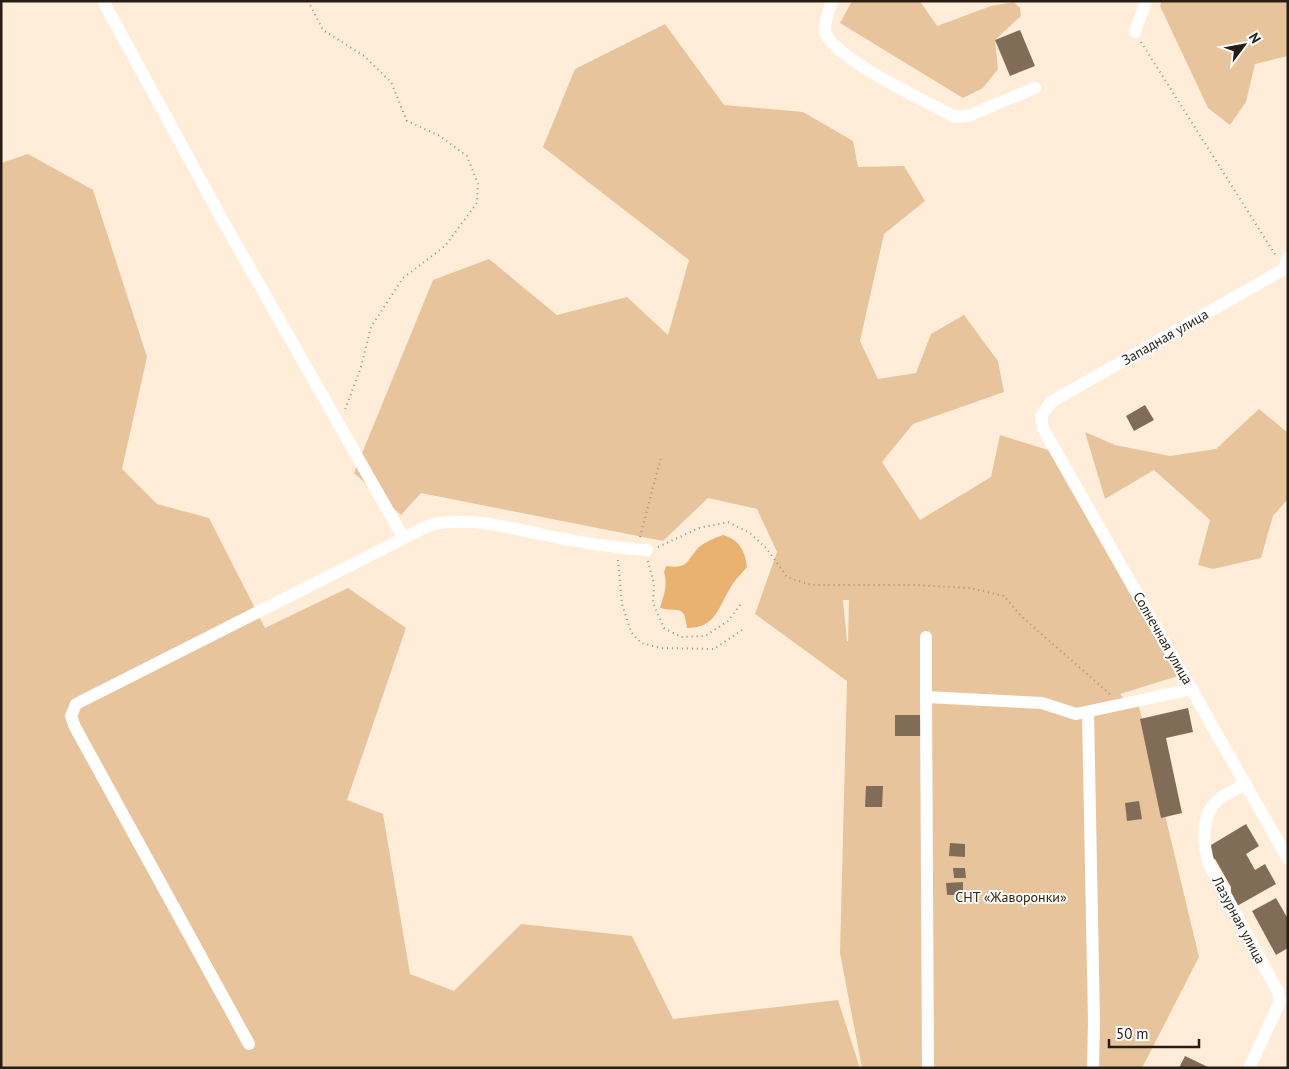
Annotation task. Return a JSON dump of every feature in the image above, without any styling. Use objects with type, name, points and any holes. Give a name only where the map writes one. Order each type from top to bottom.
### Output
[{"type":"street","points":[[103,1],[223,221],[338,419],[403,537]]},
{"type":"street","points":[[832,1],[825,30],[830,41],[863,68],[955,117],[968,116],[1035,88]]},
{"type":"street","points":[[1135,32],[1146,1]]},
{"type":"street","name":"Западная улица","points":[[1041,416],[1051,402],[1286,267]]},
{"type":"street","name":"Солнечная улица","points":[[1041,416],[1043,428],[1288,859]]},
{"type":"street","points":[[249,1044],[81,738],[73,721],[72,711],[76,704],[430,525],[459,521],[515,528],[616,548],[642,549]]},
{"type":"street","points":[[926,637],[928,1068]]},
{"type":"street","points":[[926,697],[1042,703],[1076,714],[1193,689]]},
{"type":"street","points":[[1088,712],[1094,1022],[1093,1068]]},
{"type":"street","name":"Лазурная улица","points":[[1246,784],[1218,800],[1204,828],[1204,838],[1209,864],[1278,992],[1280,1002],[1249,1068]]},
{"type":"path","points":[[308,1],[323,30],[364,56],[391,82],[407,121],[440,136],[468,156],[478,184],[477,203],[445,246],[403,278],[371,327],[348,407],[338,419]]},
{"type":"path","points":[[1135,32],[1286,267]]},
{"type":"path","points":[[660,457],[642,549],[654,584],[653,603],[664,628],[680,637],[705,636],[728,621],[741,604]]},
{"type":"path","points":[[642,549],[666,545],[699,528],[728,522],[756,539],[767,549],[787,577],[811,585],[916,585],[970,588],[1004,596],[1022,617],[1123,705]]},
{"type":"path","points":[[616,548],[622,604],[631,632],[641,643],[661,648],[714,649],[745,628]]},
{"type":"green space","points":[[852,1],[920,1],[937,26],[991,6],[1014,2],[1020,8],[1021,16],[995,40],[998,69],[983,88],[963,98],[840,23]]},
{"type":"green space","points":[[1162,1],[1288,1],[1288,56],[1255,64],[1246,102],[1230,125],[1208,108],[1160,6]]},
{"type":"green space","name":"СНТ «Жаворонки»","points":[[665,24],[724,105],[803,112],[853,141],[858,167],[904,166],[925,201],[884,234],[860,341],[878,379],[916,373],[931,334],[964,315],[998,361],[1004,392],[913,424],[882,462],[920,520],[991,477],[1000,435],[1051,451],[1178,676],[1120,694],[1127,702],[1138,702],[1199,957],[1142,1068],[862,1068],[840,953],[847,681],[755,614],[777,552],[757,509],[708,498],[663,541],[421,493],[401,515],[354,473],[433,280],[489,259],[557,315],[627,297],[668,335],[689,260],[543,147],[575,69]],"holes":[[[843,600],[849,600],[848,641],[847,641]]]},
{"type":"green space","points":[[28,154],[93,190],[147,357],[122,469],[157,504],[209,518],[265,628],[348,588],[406,628],[347,800],[383,814],[410,974],[454,991],[521,924],[632,936],[673,1019],[838,1000],[860,1068],[1,1068],[1,163]]},
{"type":"green space","points":[[1259,409],[1288,433],[1288,499],[1273,516],[1261,558],[1213,569],[1198,565],[1210,520],[1154,470],[1105,499],[1085,432],[1115,445],[1170,456],[1216,449]]},
{"type":"shaded area","points":[[723,535],[734,540],[741,547],[747,567],[732,585],[714,617],[703,625],[687,628],[686,620],[680,610],[660,608],[665,590],[664,572],[666,566],[683,565],[698,548],[710,540]]},
{"type":"building","points":[[1020,30],[1035,66],[1010,76],[995,40]]},
{"type":"building","points":[[1145,405],[1154,420],[1134,431],[1126,416]]},
{"type":"building","points":[[1188,708],[1193,732],[1166,738],[1182,813],[1161,818],[1140,719]]},
{"type":"building","points":[[895,715],[921,715],[921,736],[895,736]]},
{"type":"building","points":[[866,786],[883,786],[882,807],[865,807]]},
{"type":"building","points":[[1139,801],[1142,819],[1127,821],[1125,803]]},
{"type":"building","points":[[1246,824],[1259,846],[1246,854],[1255,870],[1265,864],[1276,884],[1237,906],[1231,896],[1231,887],[1215,859],[1210,859],[1211,845]]},
{"type":"building","points":[[950,843],[965,844],[965,857],[949,856]]},
{"type":"building","points":[[953,868],[965,868],[966,878],[954,878]]},
{"type":"building","points":[[963,882],[963,895],[947,895],[946,883]]},
{"type":"building","points":[[1276,898],[1288,919],[1288,948],[1276,955],[1252,911]]},
{"type":"building","points":[[1185,1056],[1210,1068],[1179,1068]]}]
